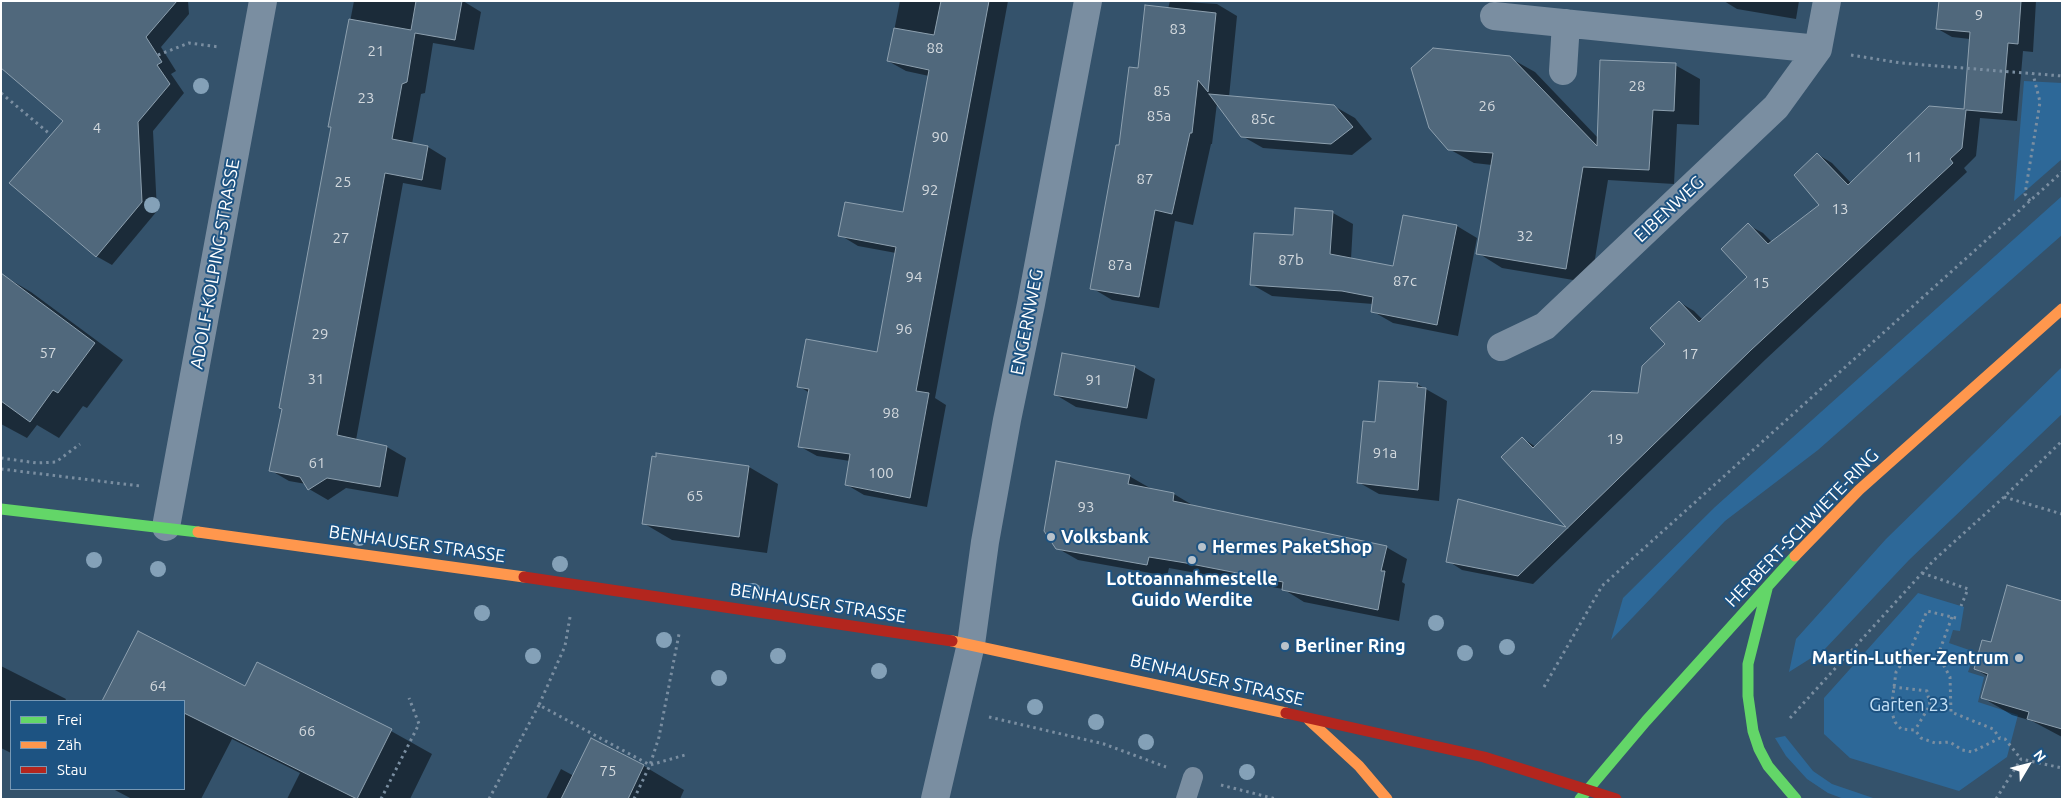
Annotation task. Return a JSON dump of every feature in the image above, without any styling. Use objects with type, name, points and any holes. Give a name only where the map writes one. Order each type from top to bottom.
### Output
[{"type":"main road","name":"HERBERT-SCHWIETE-RING","points":[[1583,794],[1768,585],[1859,490],[2062,309]]},
{"type":"main road","name":"BENHAUSER STRASSE","points":[[1,509],[166,527],[685,600],[971,644],[1484,757],[1583,794],[1616,799]]},
{"type":"main road","points":[[1768,585],[1748,664],[1748,696],[1753,731],[1759,749],[1768,766],[1796,799]]},
{"type":"main road","points":[[1308,719],[1359,766],[1387,799]]},
{"type":"street","name":"ADOLF-KOLPING-STRASSE","points":[[166,527],[263,1]]},
{"type":"street","name":"ENGERNWEG","points":[[935,799],[971,644],[985,542],[1007,420],[1033,295],[1088,1]]},
{"type":"street","name":"EIBENWEG","points":[[1502,347],[1545,326],[1776,107],[1818,50],[1827,1]]},
{"type":"street","points":[[1494,16],[1818,50]]},
{"type":"street","points":[[1563,71],[1566,23]]},
{"type":"lane","points":[[1186,799],[1193,777]]},
{"type":"path","points":[[158,55],[189,43],[254,52]]},
{"type":"path","points":[[1818,50],[1901,63],[2062,76]]},
{"type":"path","points":[[2030,201],[2025,194],[2040,102],[2033,74]]},
{"type":"path","points":[[1,93],[51,135]]},
{"type":"path","points":[[1544,686],[1602,586],[2062,172]]},
{"type":"path","points":[[1790,718],[1922,573],[2062,441]]},
{"type":"path","points":[[1,458],[37,463],[56,462],[80,444]]},
{"type":"path","points":[[2004,497],[2062,514]]},
{"type":"path","points":[[1922,573],[1968,589],[1961,606]]},
{"type":"path","points":[[489,799],[540,705],[565,646],[576,585]]},
{"type":"path","points":[[634,799],[650,765],[659,737],[685,600]]},
{"type":"path","points":[[1956,618],[1926,611],[1909,653],[1896,672],[1891,710],[1895,722],[1901,729],[1915,730],[1922,738],[1935,743],[1950,742],[1962,750],[1972,752],[2000,738]]},
{"type":"path","points":[[1952,617],[1938,655],[1950,677],[1951,712],[1993,729],[2000,738],[2005,739],[2021,759],[2062,768]]},
{"type":"path","points":[[1893,687],[1927,691],[1930,705],[1915,730]]},
{"type":"path","points":[[381,799],[420,724],[409,698]]},
{"type":"path","points":[[540,705],[650,765],[684,755]]},
{"type":"path","points":[[957,709],[1104,744],[1193,777],[1276,799]]},
{"type":"path","points":[[1996,799],[2021,759]]},
{"type":"green space","points":[[2024,81],[2062,83],[2062,159],[2014,201]]},
{"type":"green space","points":[[2062,196],[2062,235],[1818,450],[1725,521],[1611,640],[1623,598],[1715,507]]},
{"type":"green space","points":[[2062,367],[2062,414],[1909,560],[1824,650],[1789,672],[1796,639],[1886,539]]},
{"type":"green space","name":"Garten 23","points":[[1918,593],[1964,607],[1960,631],[1953,630],[1949,643],[1975,652],[1968,672],[1984,677],[1978,702],[2018,715],[2007,757],[1959,791],[1850,758],[1824,734],[1824,698]]},
{"type":"green space","points":[[1785,736],[1813,771],[1832,784],[1876,799],[1844,799],[1828,793],[1807,779],[1786,756],[1775,738]]},
{"type":"building","points":[[1,1],[177,1],[146,37],[162,62],[157,65],[170,84],[138,122],[142,202],[96,257],[9,183],[63,121],[1,68]]},
{"type":"building","points":[[416,1],[462,1],[455,40],[415,33],[407,82],[402,84],[392,139],[428,146],[422,180],[385,173],[337,435],[387,446],[380,487],[327,478],[308,490],[300,477],[269,471],[282,409],[279,408],[331,127],[328,127],[349,19],[411,30]]},
{"type":"building","points":[[941,1],[989,1],[916,391],[929,393],[910,498],[845,485],[850,454],[798,447],[809,389],[797,387],[806,339],[877,352],[896,247],[838,236],[845,202],[903,212],[929,70],[887,61],[894,28],[934,35]]},
{"type":"building","points":[[1939,1],[2021,1],[2018,44],[2008,43],[2002,113],[1966,110],[1962,148],[1950,159],[1953,163],[1751,350],[1518,576],[1446,562],[1458,499],[1566,527],[1501,457],[1522,437],[1533,448],[1592,391],[1638,393],[1642,366],[1665,344],[1650,328],[1679,301],[1699,322],[1747,277],[1721,249],[1748,223],[1768,244],[1819,205],[1794,175],[1817,153],[1848,185],[1929,106],[1964,109],[1970,32],[1936,29]]},
{"type":"building","points":[[1145,5],[1216,13],[1208,92],[1198,80],[1192,133],[1190,133],[1172,214],[1155,210],[1139,297],[1090,289],[1116,145],[1119,145],[1129,67],[1138,68]]},
{"type":"building","points":[[1433,48],[1510,56],[1597,146],[1600,60],[1676,63],[1674,111],[1653,110],[1649,170],[1583,167],[1566,269],[1476,254],[1493,153],[1448,150],[1429,128],[1411,68]]},
{"type":"building","points":[[1209,94],[1334,105],[1353,127],[1331,144],[1241,137]]},
{"type":"building","points":[[1295,208],[1333,211],[1330,254],[1393,266],[1403,215],[1457,225],[1437,325],[1371,312],[1373,297],[1342,291],[1250,285],[1254,233],[1293,235]]},
{"type":"building","points":[[1,273],[95,343],[58,393],[53,390],[30,422],[1,401]]},
{"type":"building","points":[[1062,353],[1135,366],[1127,408],[1054,395]]},
{"type":"building","points":[[1379,381],[1418,383],[1417,387],[1426,388],[1418,490],[1357,483],[1363,421],[1375,422]]},
{"type":"building","points":[[656,453],[749,466],[739,537],[642,524],[652,456],[656,457]]},
{"type":"building","points":[[1056,461],[1130,475],[1128,484],[1174,493],[1173,501],[1387,546],[1381,571],[1385,571],[1378,610],[1282,590],[1283,582],[1186,563],[1149,557],[1147,565],[1056,549],[1044,531]]},
{"type":"building","name":"Martin-Luther-Zentrum","points":[[2007,585],[2062,601],[2062,729],[2027,719],[2029,712],[1981,698],[1988,674],[1974,669],[1982,640],[1991,642]]},
{"type":"building","points":[[138,631],[245,686],[257,662],[392,729],[357,799],[185,713],[185,700],[103,700]]},
{"type":"building","points":[[591,738],[644,765],[628,799],[561,799]]},
{"type":"traffic: fast","points":[[1,509],[198,532]]},
{"type":"traffic: fast","points":[[1580,799],[1646,721],[1795,556]]},
{"type":"traffic: fast","points":[[1767,589],[1748,664],[1748,696],[1753,731],[1759,749],[1768,766],[1796,799]]},
{"type":"traffic: slow","points":[[1795,556],[1859,490],[2062,309]]},
{"type":"traffic: slow","points":[[198,532],[524,577]]},
{"type":"traffic: slow","points":[[952,641],[1286,713]]},
{"type":"traffic: slow","points":[[1309,720],[1359,766],[1387,799]]},
{"type":"traffic: jam","points":[[524,577],[952,641]]},
{"type":"traffic: jam","points":[[1286,713],[1484,757],[1616,799]]},
{"type":"place","name":"Volksbank","points":[[1051,537]]},
{"type":"place","name":"Hermes PaketShop","points":[[1202,547]]},
{"type":"place","name":"Lottoannahmestelle Guido Werdite","points":[[1192,560]]},
{"type":"place","name":"Berliner Ring","points":[[1285,646]]},
{"type":"place","name":"Martin-Luther-Zentrum","points":[[2019,658]]}]
